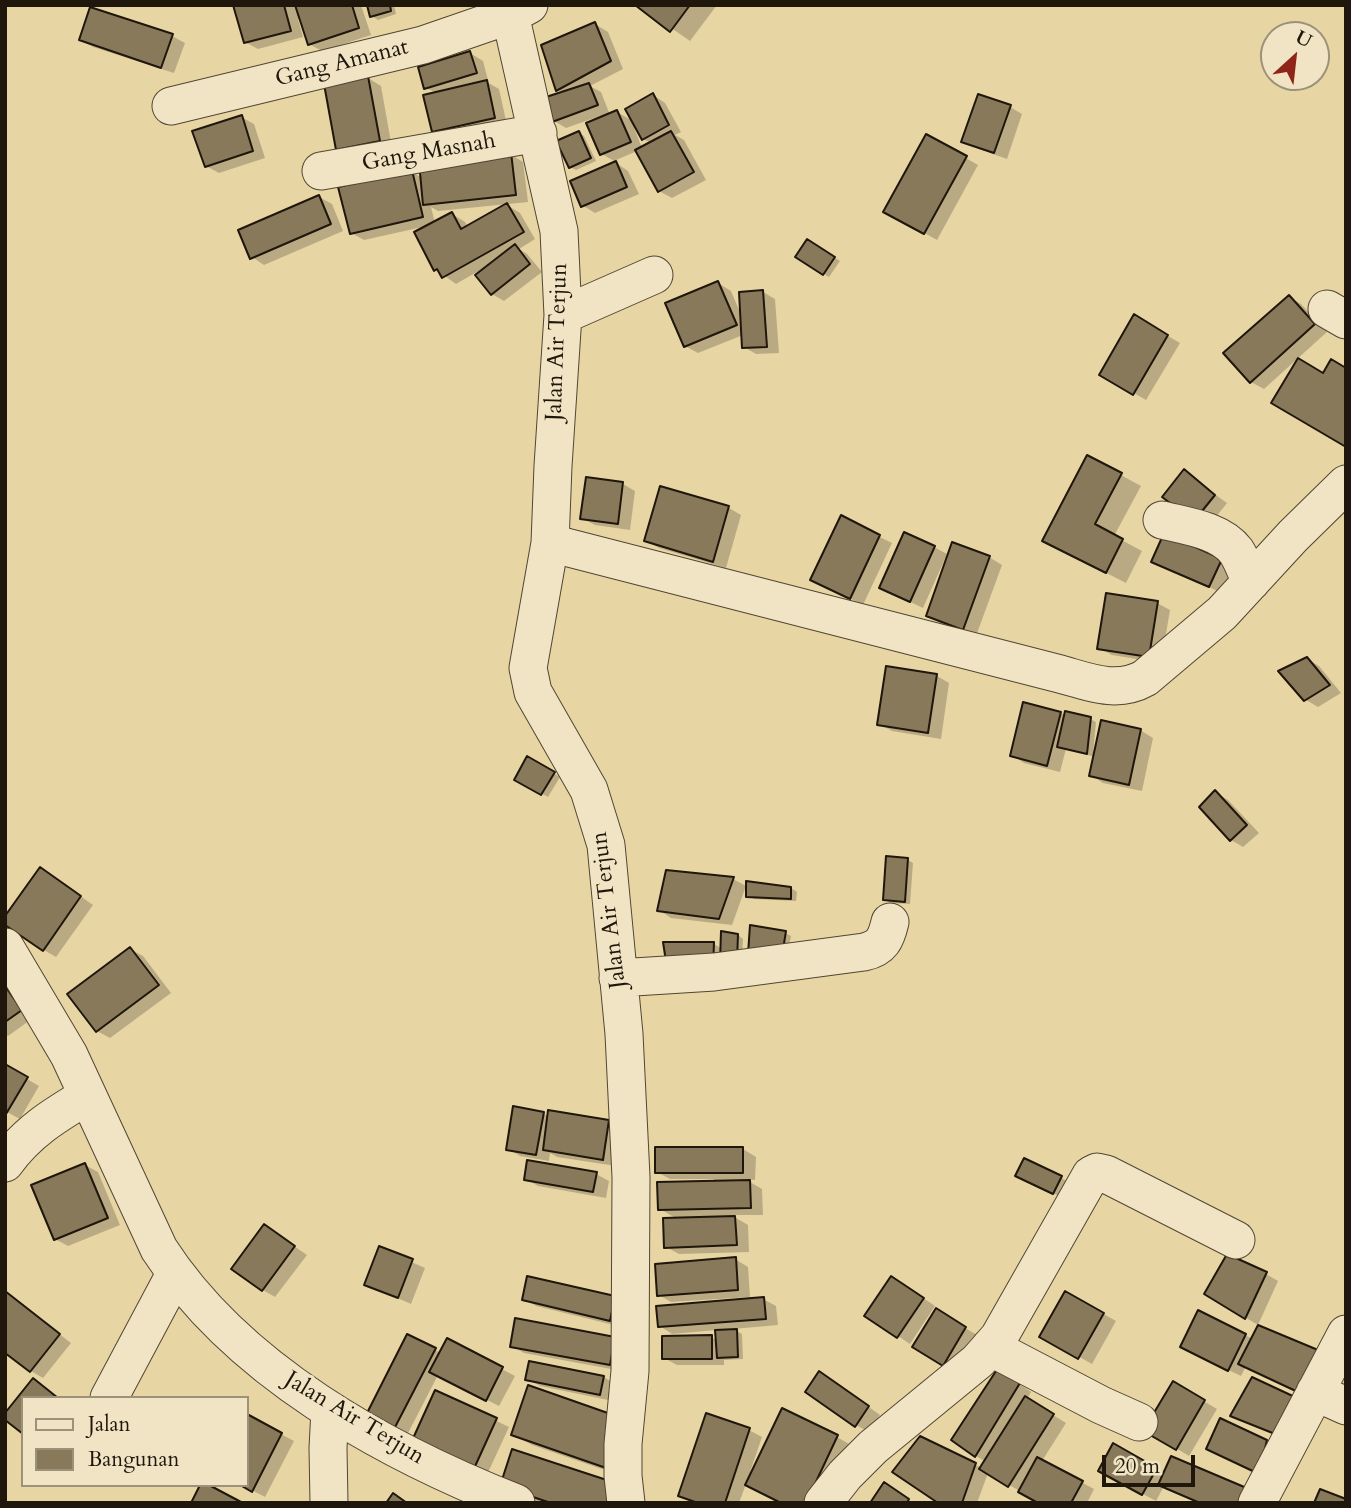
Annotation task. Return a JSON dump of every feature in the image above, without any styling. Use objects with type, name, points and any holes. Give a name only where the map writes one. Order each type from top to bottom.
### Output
[{"type":"street","name":"Gang Amanat","points":[[170,106],[423,45],[516,8]]},
{"type":"street","name":"Jalan Air Terjun","points":[[516,8],[559,231],[563,314],[552,466],[550,543],[528,668],[533,692],[583,776],[596,807],[606,845],[624,1034],[631,1177],[630,1371],[623,1444],[626,1503]]},
{"type":"street","name":"Gang Masnah","points":[[321,171],[538,133]]},
{"type":"street","points":[[563,314],[654,275]]},
{"type":"street","points":[[550,543],[1117,687],[1136,683],[1154,671],[1222,613],[1293,536],[1346,484]]},
{"type":"street","points":[[1163,520],[1206,532],[1223,540],[1235,550],[1251,582]]},
{"type":"street","points":[[618,978],[714,972],[864,953],[882,943],[890,922]]},
{"type":"street","name":"Jalan Air Terjun","points":[[5,947],[69,1055],[159,1249],[175,1274],[226,1332],[330,1410],[440,1470],[516,1503]]},
{"type":"street","points":[[5,1163],[26,1137],[45,1121],[87,1096]]},
{"type":"street","points":[[823,1503],[845,1475],[873,1447],[978,1361],[999,1337],[1091,1175],[1097,1172],[1107,1174],[1236,1240]]},
{"type":"street","points":[[111,1396],[175,1274]]},
{"type":"street","points":[[1257,1503],[1330,1399],[1346,1334]]},
{"type":"street","points":[[990,1347],[1139,1422]]},
{"type":"street","points":[[330,1410],[330,1503]]},
{"type":"building","points":[[233,5],[284,5],[291,31],[244,43]]},
{"type":"building","points":[[295,5],[352,5],[359,28],[308,45]]},
{"type":"building","points":[[367,5],[390,5],[391,11],[370,17]]},
{"type":"building","points":[[635,5],[690,5],[670,32]]},
{"type":"building","points":[[90,7],[173,34],[161,68],[79,40]]},
{"type":"building","points":[[595,22],[611,61],[556,91],[541,45]]},
{"type":"building","points":[[470,51],[477,73],[424,89],[418,67]]},
{"type":"building","points":[[368,76],[380,141],[336,150],[324,84]]},
{"type":"building","points":[[487,80],[495,118],[432,132],[423,95]]},
{"type":"building","points":[[589,83],[598,105],[552,122],[543,98]]},
{"type":"building","points":[[653,93],[669,125],[642,140],[625,109]]},
{"type":"building","points":[[978,94],[1011,105],[994,153],[961,142]]},
{"type":"building","points":[[617,110],[631,142],[600,155],[586,123]]},
{"type":"building","points":[[242,115],[253,151],[205,167],[192,131]]},
{"type":"building","points":[[579,131],[591,158],[569,168],[556,141]]},
{"type":"building","points":[[671,131],[694,172],[658,192],[635,150]]},
{"type":"building","points":[[926,134],[967,156],[924,234],[883,212]]},
{"type":"building","points":[[511,152],[516,195],[423,205],[419,162]]},
{"type":"building","points":[[616,161],[627,187],[581,207],[570,181]]},
{"type":"building","points":[[412,170],[423,217],[350,234],[338,187]]},
{"type":"building","points":[[319,195],[331,224],[250,259],[238,230]]},
{"type":"building","points":[[507,203],[524,232],[442,278],[437,269],[434,271],[414,232],[452,212],[461,229]]},
{"type":"building","points":[[807,239],[835,257],[823,275],[795,257]]},
{"type":"building","points":[[515,244],[530,264],[491,295],[475,275]]},
{"type":"building","points":[[718,281],[737,325],[684,347],[665,303]]},
{"type":"building","points":[[763,290],[767,347],[742,348],[739,292]]},
{"type":"building","points":[[1289,295],[1315,324],[1250,383],[1223,353]]},
{"type":"building","points":[[1134,314],[1168,335],[1133,395],[1099,375]]},
{"type":"building","points":[[1298,358],[1323,373],[1331,359],[1346,368],[1346,447],[1271,403]]},
{"type":"building","points":[[1087,455],[1122,473],[1095,524],[1123,539],[1106,573],[1042,541]]},
{"type":"building","points":[[1184,469],[1215,495],[1194,521],[1162,497]]},
{"type":"building","points":[[586,477],[623,482],[618,524],[580,519]]},
{"type":"building","points":[[660,486],[729,506],[713,562],[644,541]]},
{"type":"building","points":[[841,515],[880,535],[850,599],[810,580]]},
{"type":"building","points":[[904,532],[935,546],[910,602],[879,588]]},
{"type":"building","points":[[1164,533],[1222,559],[1209,587],[1151,562]]},
{"type":"building","points":[[952,542],[990,556],[963,630],[926,616]]},
{"type":"building","points":[[1106,593],[1158,601],[1149,657],[1097,649]]},
{"type":"building","points":[[1307,657],[1330,685],[1304,701],[1278,671]]},
{"type":"building","points":[[886,666],[937,674],[928,733],[877,725]]},
{"type":"building","points":[[1023,702],[1061,712],[1047,766],[1010,756]]},
{"type":"building","points":[[1065,711],[1091,717],[1087,754],[1057,747]]},
{"type":"building","points":[[1101,720],[1141,729],[1129,785],[1089,776]]},
{"type":"building","points":[[527,756],[555,772],[541,795],[514,780]]},
{"type":"building","points":[[1215,790],[1247,825],[1230,841],[1199,807]]},
{"type":"building","points":[[886,856],[908,858],[905,902],[883,900]]},
{"type":"building","points":[[40,867],[81,896],[43,951],[5,925],[5,916]]},
{"type":"building","points":[[666,870],[734,877],[719,919],[657,911]]},
{"type":"building","points":[[746,881],[791,887],[791,899],[746,897]]},
{"type":"building","points":[[750,925],[786,931],[782,956],[748,954]]},
{"type":"building","points":[[721,931],[738,934],[737,961],[720,963]]},
{"type":"building","points":[[663,942],[714,942],[713,968],[667,968]]},
{"type":"building","points":[[130,947],[159,985],[96,1032],[67,994]]},
{"type":"building","points":[[5,986],[22,1010],[5,1022]]},
{"type":"building","points":[[5,1064],[28,1077],[6,1114],[5,1113]]},
{"type":"building","points":[[513,1106],[544,1112],[536,1155],[506,1150]]},
{"type":"building","points":[[548,1110],[609,1120],[603,1160],[543,1150]]},
{"type":"building","points":[[655,1147],[743,1147],[743,1173],[655,1173]]},
{"type":"building","points":[[1024,1158],[1062,1176],[1053,1194],[1015,1176]]},
{"type":"building","points":[[527,1160],[597,1172],[593,1192],[524,1180]]},
{"type":"building","points":[[85,1163],[108,1218],[54,1240],[31,1185]]},
{"type":"building","points":[[750,1180],[751,1208],[658,1210],[657,1182]]},
{"type":"building","points":[[735,1216],[737,1245],[664,1248],[663,1218]]},
{"type":"building","points":[[264,1224],[295,1246],[262,1291],[231,1269]]},
{"type":"building","points":[[379,1246],[413,1259],[398,1298],[364,1285]]},
{"type":"building","points":[[1227,1254],[1267,1272],[1245,1319],[1204,1294]]},
{"type":"building","points":[[736,1257],[738,1290],[657,1296],[655,1264]]},
{"type":"building","points":[[527,1276],[615,1296],[610,1321],[522,1300]]},
{"type":"building","points":[[891,1276],[924,1298],[897,1338],[864,1316]]},
{"type":"building","points":[[5,1291],[60,1334],[30,1372],[5,1353]]},
{"type":"building","points":[[1065,1291],[1104,1313],[1078,1359],[1039,1337]]},
{"type":"building","points":[[764,1297],[766,1319],[658,1327],[656,1306]]},
{"type":"building","points":[[936,1308],[966,1327],[943,1366],[912,1347]]},
{"type":"building","points":[[1198,1310],[1246,1334],[1228,1371],[1180,1347]]},
{"type":"building","points":[[515,1318],[615,1337],[610,1365],[510,1347]]},
{"type":"building","points":[[1258,1325],[1318,1350],[1300,1393],[1238,1364]]},
{"type":"building","points":[[737,1329],[738,1357],[717,1358],[715,1330]]},
{"type":"building","points":[[407,1334],[436,1348],[392,1433],[364,1419]]},
{"type":"building","points":[[712,1335],[712,1359],[662,1359],[662,1336]]},
{"type":"building","points":[[447,1338],[503,1367],[486,1401],[429,1372]]},
{"type":"building","points":[[529,1361],[604,1376],[600,1395],[525,1380]]},
{"type":"building","points":[[998,1368],[1020,1383],[975,1457],[951,1440]]},
{"type":"building","points":[[819,1371],[869,1406],[855,1427],[805,1392]]},
{"type":"building","points":[[1252,1377],[1297,1398],[1285,1438],[1230,1416]]},
{"type":"building","points":[[33,1378],[56,1396],[21,1396],[21,1432],[5,1420],[5,1413]]},
{"type":"building","points":[[1173,1381],[1205,1400],[1176,1450],[1143,1431]]},
{"type":"building","points":[[528,1385],[622,1418],[606,1468],[511,1435]]},
{"type":"building","points":[[435,1390],[497,1418],[472,1473],[410,1445]]},
{"type":"building","points":[[1025,1396],[1054,1414],[1008,1487],[979,1469]]},
{"type":"building","points":[[782,1408],[838,1435],[806,1503],[781,1503],[745,1485]]},
{"type":"building","points":[[706,1413],[750,1428],[725,1503],[698,1503],[678,1496]]},
{"type":"building","points":[[248,1415],[282,1433],[252,1492],[243,1487],[248,1487]]},
{"type":"building","points":[[1220,1418],[1267,1440],[1259,1474],[1206,1449]]},
{"type":"building","points":[[920,1436],[976,1463],[962,1503],[938,1503],[892,1472]]},
{"type":"building","points":[[1113,1443],[1157,1468],[1142,1495],[1098,1471]]},
{"type":"building","points":[[512,1449],[622,1485],[616,1503],[551,1503],[500,1486]]},
{"type":"building","points":[[1171,1456],[1249,1489],[1243,1503],[1200,1503],[1158,1485]]},
{"type":"building","points":[[1037,1457],[1083,1481],[1071,1503],[1038,1503],[1018,1492]]},
{"type":"building","points":[[884,1482],[909,1499],[907,1503],[870,1503]]},
{"type":"building","points":[[199,1487],[213,1487],[241,1502],[191,1503]]},
{"type":"building","points":[[1320,1489],[1346,1499],[1346,1503],[1314,1503]]},
{"type":"building","points":[[393,1493],[407,1503],[386,1503]]}]
